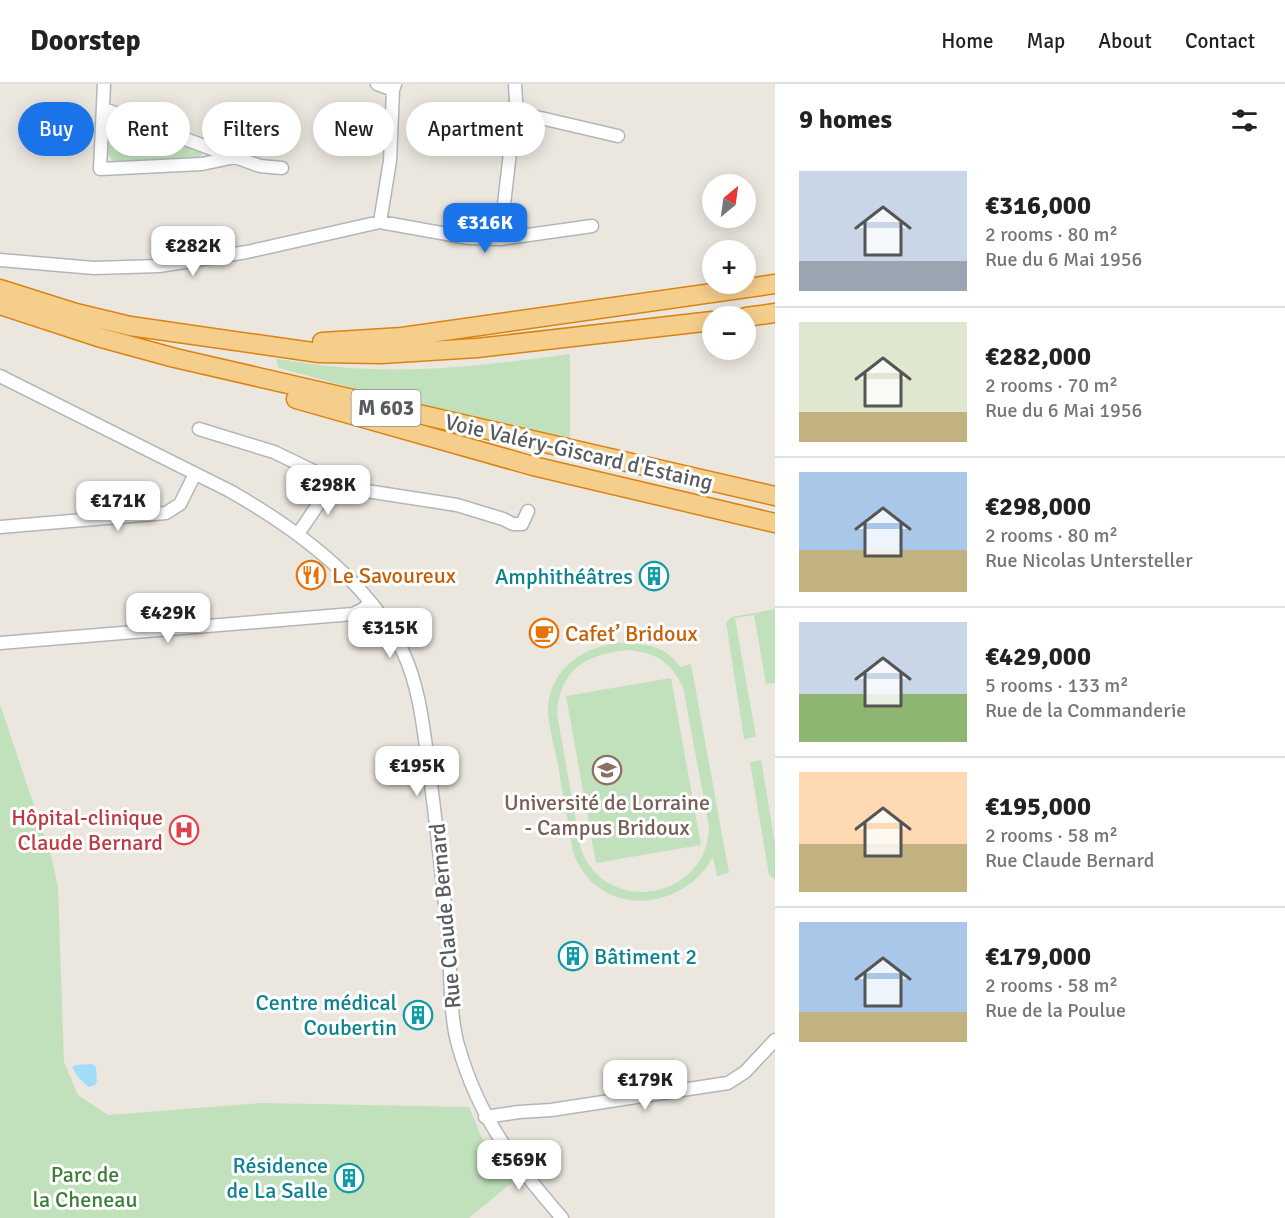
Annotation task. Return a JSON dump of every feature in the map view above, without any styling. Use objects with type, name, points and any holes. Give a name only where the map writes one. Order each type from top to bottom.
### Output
[{"type":"highway","points":[[236,342],[328,342],[402,337],[775,284]]},
{"type":"highway","points":[[0,289],[76,313],[130,326],[319,353],[381,354],[477,348],[702,322]]},
{"type":"highway","name":"Voie Valéry-Giscard d'Estaing","points":[[0,305],[98,337],[175,358],[775,496]]},
{"type":"highway","points":[[756,315],[775,313]]},
{"type":"highway","points":[[175,358],[262,389],[522,463],[775,523]]},
{"type":"street","points":[[104,84],[100,169],[202,164],[236,157]]},
{"type":"street","points":[[377,84],[394,87],[390,161],[380,222]]},
{"type":"street","points":[[514,102],[515,84]]},
{"type":"street","points":[[104,109],[260,166],[282,168]]},
{"type":"street","points":[[545,119],[618,136]]},
{"type":"street","points":[[500,239],[509,156]]},
{"type":"street","points":[[0,260],[92,268],[159,266],[247,252],[380,222],[470,238],[500,239],[592,226]]},
{"type":"street","name":"Rue Claude Bernard","points":[[0,375],[264,510],[298,534],[332,563],[382,619],[403,653],[421,712],[442,874],[455,1031],[468,1075],[485,1117],[525,1175],[562,1218]]},
{"type":"street","points":[[199,429],[274,452],[334,481],[360,490],[457,506],[513,524],[522,524],[528,511]]},
{"type":"street","points":[[0,526],[166,513],[180,504],[195,474]]},
{"type":"street","points":[[298,534],[334,481]]},
{"type":"street","points":[[0,643],[353,614],[370,603]]},
{"type":"street","points":[[485,1117],[551,1110],[723,1085],[735,1080],[745,1072],[775,1040]]},
{"type":"green space","points":[[190,145],[198,148],[202,153],[200,158],[124,166],[113,161],[109,156],[190,156]]},
{"type":"green space","points":[[570,354],[570,439],[368,392],[279,368],[276,359],[349,368],[404,369],[488,364]]},
{"type":"green space","points":[[775,609],[775,683],[766,684],[754,615],[735,618],[756,737],[744,739],[726,622],[732,617]]},
{"type":"green space","points":[[616,643],[643,644],[660,649],[680,667],[691,664],[729,873],[717,876],[713,857],[699,876],[681,890],[661,898],[640,901],[619,898],[600,889],[584,874],[573,852],[550,725],[549,697],[560,673],[569,664],[579,656]],"holes":[[[627,650],[646,653],[661,660],[672,670],[683,687],[709,827],[704,852],[692,871],[674,884],[654,891],[632,891],[611,885],[594,871],[581,849],[557,714],[563,686],[577,667],[599,656]]]},
{"type":"green space","points":[[671,678],[701,845],[596,863],[566,696]]},
{"type":"green space","name":"Parc de la Cheneau","points":[[0,704],[52,859],[58,888],[64,1062],[78,1095],[108,1115],[262,1103],[469,1107],[482,1138],[514,1181],[469,1218],[0,1218]]},
{"type":"green space","points":[[761,760],[775,843],[775,880],[769,875],[750,762]]},
{"type":"water","points":[[92,1064],[96,1067],[97,1081],[95,1085],[88,1087],[72,1067]]},
{"type":"place","name":"Le Savoureux","points":[[311,575]]},
{"type":"place","name":"Amphithéâtres","points":[[654,576]]},
{"type":"place","name":"Cafet’ Bridoux","points":[[544,633]]},
{"type":"place","name":"Université de Lorraine - Campus Bridoux","points":[[607,770]]},
{"type":"place","name":"Hôpital-clinique Claude Bernard","points":[[184,830]]},
{"type":"place","name":"Bâtiment 2","points":[[573,956]]},
{"type":"place","name":"Centre médical Coubertin","points":[[418,1015]]},
{"type":"place","name":"Résidence de La Salle","points":[[349,1178]]}]
